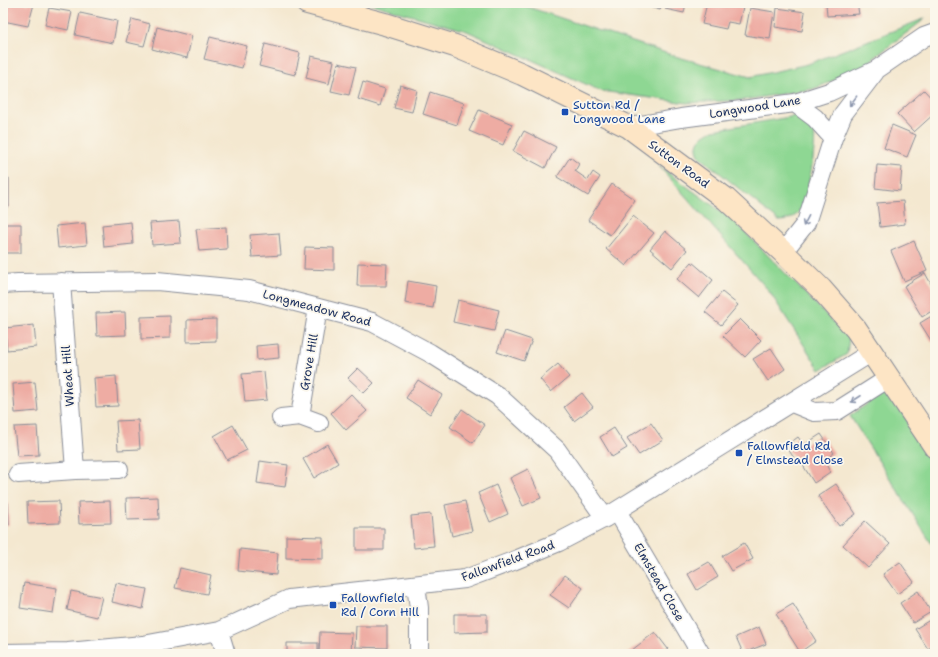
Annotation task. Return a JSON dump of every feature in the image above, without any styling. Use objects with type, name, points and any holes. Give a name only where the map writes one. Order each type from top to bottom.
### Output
[{"type":"main road","name":"Sutton Road","points":[[307,3],[385,24],[455,46],[522,74],[629,127],[726,199],[820,289],[851,323],[872,352],[935,448]]},
{"type":"street","name":"Longwood Lane","points":[[629,127],[681,118],[795,103],[829,92],[876,70],[924,37],[935,33]]},
{"type":"street","name":"Longwood Lane","points":[[783,252],[806,223],[833,138],[843,114],[876,70]]},
{"type":"street","points":[[795,103],[815,118],[833,138]]},
{"type":"street","name":"Longmeadow Road","points":[[3,284],[18,282],[157,281],[249,290],[372,322],[430,353],[498,396],[557,450],[611,514]]},
{"type":"street","name":"Wheat Hill","points":[[61,282],[75,470]]},
{"type":"street","name":"Grove Hill","points":[[300,416],[318,308]]},
{"type":"street","name":"Fallowfield Road","points":[[3,654],[68,652],[143,645],[219,631],[290,599],[465,579],[559,542],[611,514],[872,352]]},
{"type":"street","points":[[792,403],[814,412],[837,412],[889,378]]},
{"type":"street","points":[[281,418],[300,416],[319,423]]},
{"type":"street","points":[[18,474],[119,469]]},
{"type":"street","name":"Elmstead Close","points":[[611,514],[701,654]]},
{"type":"street","points":[[416,585],[419,608],[420,654]]},
{"type":"street","points":[[219,631],[226,654]]},
{"type":"green space","points":[[368,3],[516,3],[678,57],[750,77],[808,64],[926,18],[859,70],[813,89],[744,100],[687,103],[601,91],[467,31]]},
{"type":"green space","points":[[796,116],[806,121],[813,129],[815,143],[812,165],[803,207],[791,218],[779,221],[700,157],[697,144],[702,137],[713,130]]},
{"type":"green space","points":[[659,166],[734,221],[849,338],[847,354],[820,370],[769,291]]},
{"type":"green space","points":[[889,393],[919,436],[935,463],[935,549],[850,416],[877,397]]},
{"type":"building","points":[[3,3],[34,4],[28,26],[3,21]]},
{"type":"building","points":[[662,3],[660,10],[638,4]]},
{"type":"building","points":[[666,3],[686,3],[684,13],[665,9]]},
{"type":"building","points":[[707,3],[722,3],[743,7],[739,24],[728,22],[726,29],[702,24]]},
{"type":"building","points":[[826,3],[857,3],[859,14],[827,16]]},
{"type":"building","points":[[49,8],[72,12],[68,30],[45,25]]},
{"type":"building","points":[[750,8],[774,12],[770,39],[745,35]]},
{"type":"building","points":[[777,8],[805,12],[802,31],[775,27]]},
{"type":"building","points":[[80,13],[117,21],[113,43],[75,35]]},
{"type":"building","points":[[132,19],[150,24],[144,46],[126,42]]},
{"type":"building","points":[[157,27],[192,36],[187,58],[152,49]]},
{"type":"building","points":[[210,37],[247,46],[242,68],[204,59]]},
{"type":"building","points":[[265,44],[300,53],[295,75],[259,66]]},
{"type":"building","points":[[311,56],[334,61],[329,84],[306,78]]},
{"type":"building","points":[[338,63],[356,67],[349,95],[331,91]]},
{"type":"building","points":[[363,82],[385,89],[380,106],[358,99]]},
{"type":"building","points":[[400,85],[417,90],[412,112],[394,108]]},
{"type":"building","points":[[924,90],[935,102],[935,113],[914,132],[897,114]]},
{"type":"building","points":[[430,92],[464,103],[457,125],[423,114]]},
{"type":"building","points":[[479,110],[512,124],[503,145],[469,131]]},
{"type":"building","points":[[892,125],[916,135],[907,157],[884,148]]},
{"type":"building","points":[[524,131],[556,147],[545,168],[513,151]]},
{"type":"building","points":[[570,157],[579,164],[575,171],[588,180],[593,172],[600,177],[588,196],[557,177]]},
{"type":"building","points":[[877,165],[902,167],[900,191],[875,188]]},
{"type":"building","points":[[3,178],[9,178],[9,207],[3,207]]},
{"type":"building","points":[[612,184],[635,200],[610,235],[588,220]]},
{"type":"building","points":[[903,201],[905,224],[880,227],[877,203]]},
{"type":"building","points":[[633,216],[654,233],[626,266],[606,249]]},
{"type":"building","points":[[179,221],[181,243],[152,245],[150,223]]},
{"type":"building","points":[[131,222],[133,244],[104,247],[102,225]]},
{"type":"building","points":[[85,223],[87,245],[58,248],[56,226]]},
{"type":"building","points":[[3,224],[21,224],[21,253],[3,253]]},
{"type":"building","points":[[226,227],[227,249],[199,251],[196,229]]},
{"type":"building","points":[[665,231],[687,250],[672,268],[650,249]]},
{"type":"building","points":[[279,233],[281,255],[252,257],[250,235]]},
{"type":"building","points":[[914,241],[927,271],[904,281],[891,251]]},
{"type":"building","points":[[305,247],[334,248],[334,270],[304,269]]},
{"type":"building","points":[[692,262],[713,280],[699,298],[677,279]]},
{"type":"building","points":[[358,263],[387,264],[386,286],[357,286]]},
{"type":"building","points":[[925,273],[935,291],[935,309],[922,317],[904,286]]},
{"type":"building","points":[[408,281],[436,286],[433,308],[405,303]]},
{"type":"building","points":[[722,292],[738,305],[721,325],[705,312]]},
{"type":"building","points":[[458,300],[499,310],[494,331],[453,322]]},
{"type":"building","points":[[125,312],[126,335],[97,336],[96,313]]},
{"type":"building","points":[[935,314],[935,339],[932,342],[920,323]]},
{"type":"building","points":[[170,316],[170,338],[141,339],[141,317]]},
{"type":"building","points":[[216,319],[216,341],[187,342],[187,320]]},
{"type":"building","points":[[740,319],[761,340],[745,357],[723,336]]},
{"type":"building","points":[[34,325],[36,347],[7,350],[5,328]]},
{"type":"building","points":[[505,331],[532,340],[524,361],[497,352]]},
{"type":"building","points":[[278,344],[279,358],[257,360],[256,346]]},
{"type":"building","points":[[771,348],[785,369],[768,381],[753,359]]},
{"type":"building","points":[[558,364],[569,377],[551,392],[540,379]]},
{"type":"building","points":[[358,368],[374,383],[364,393],[348,378]]},
{"type":"building","points":[[264,372],[267,400],[245,402],[242,374]]},
{"type":"building","points":[[116,376],[118,406],[96,407],[94,378]]},
{"type":"building","points":[[418,380],[442,395],[430,414],[406,398]]},
{"type":"building","points":[[35,382],[38,411],[15,413],[13,384]]},
{"type":"building","points":[[582,393],[593,407],[574,421],[564,407]]},
{"type":"building","points":[[351,394],[367,411],[346,430],[331,413]]},
{"type":"building","points":[[462,409],[485,425],[473,443],[450,427]]},
{"type":"building","points":[[138,420],[140,449],[118,450],[116,421]]},
{"type":"building","points":[[651,423],[663,440],[639,455],[627,438]]},
{"type":"building","points":[[233,425],[247,450],[227,460],[214,436]]},
{"type":"building","points":[[37,426],[39,455],[17,456],[14,427]]},
{"type":"building","points":[[614,428],[627,448],[612,457],[600,437]]},
{"type":"building","points":[[821,434],[834,453],[824,460],[830,472],[814,483],[799,459],[796,461],[786,446],[798,437],[804,445]]},
{"type":"building","points":[[327,444],[338,463],[314,478],[303,459]]},
{"type":"building","points":[[260,461],[288,465],[285,487],[257,483]]},
{"type":"building","points":[[528,469],[541,498],[523,506],[510,478]]},
{"type":"building","points":[[836,484],[856,514],[839,526],[818,496]]},
{"type":"building","points":[[496,485],[508,514],[490,522],[478,493]]},
{"type":"building","points":[[158,497],[159,519],[127,520],[126,498]]},
{"type":"building","points":[[59,501],[60,523],[28,524],[27,502]]},
{"type":"building","points":[[110,501],[111,523],[79,524],[78,502]]},
{"type":"building","points":[[465,501],[472,531],[452,536],[445,505]]},
{"type":"building","points":[[3,503],[8,503],[9,525],[3,525]]},
{"type":"building","points":[[431,514],[434,546],[414,548],[411,516]]},
{"type":"building","points":[[865,521],[890,544],[868,568],[843,545]]},
{"type":"building","points":[[356,528],[384,528],[384,550],[356,550]]},
{"type":"building","points":[[286,536],[323,537],[323,559],[286,558]]},
{"type":"building","points":[[744,543],[753,559],[731,571],[722,556]]},
{"type":"building","points":[[240,549],[278,553],[276,575],[238,571]]},
{"type":"building","points":[[709,562],[718,577],[697,590],[688,574]]},
{"type":"building","points":[[900,562],[914,582],[897,594],[883,574]]},
{"type":"building","points":[[180,568],[211,575],[207,594],[175,588]]},
{"type":"building","points":[[565,575],[583,588],[569,608],[550,595]]},
{"type":"building","points":[[24,583],[57,588],[53,613],[20,608]]},
{"type":"building","points":[[116,583],[147,589],[143,609],[112,602]]},
{"type":"building","points":[[71,591],[102,597],[97,617],[67,610]]},
{"type":"building","points":[[918,591],[931,612],[913,623],[900,603]]},
{"type":"building","points":[[793,604],[816,641],[800,652],[776,614]]},
{"type":"building","points":[[454,614],[487,614],[487,632],[454,633]]},
{"type":"building","points":[[933,618],[935,621],[935,645],[928,649],[915,629]]},
{"type":"building","points":[[356,626],[387,626],[387,648],[355,647]]},
{"type":"building","points":[[759,627],[766,644],[743,653],[736,637]]},
{"type":"building","points":[[320,632],[352,633],[351,654],[319,654]]},
{"type":"building","points":[[655,632],[668,649],[662,654],[627,654]]},
{"type":"building","points":[[287,643],[318,643],[318,654],[287,654]]},
{"type":"building","points":[[252,651],[284,652],[284,654],[252,654]]},
{"type":"place","name":"Sutton Rd / Longwood Lane","points":[[565,112]]},
{"type":"place","name":"Fallowfield Rd / Elmstead Close","points":[[739,453]]},
{"type":"place","name":"Fallowfield Rd / Corn Hill","points":[[333,605]]}]
